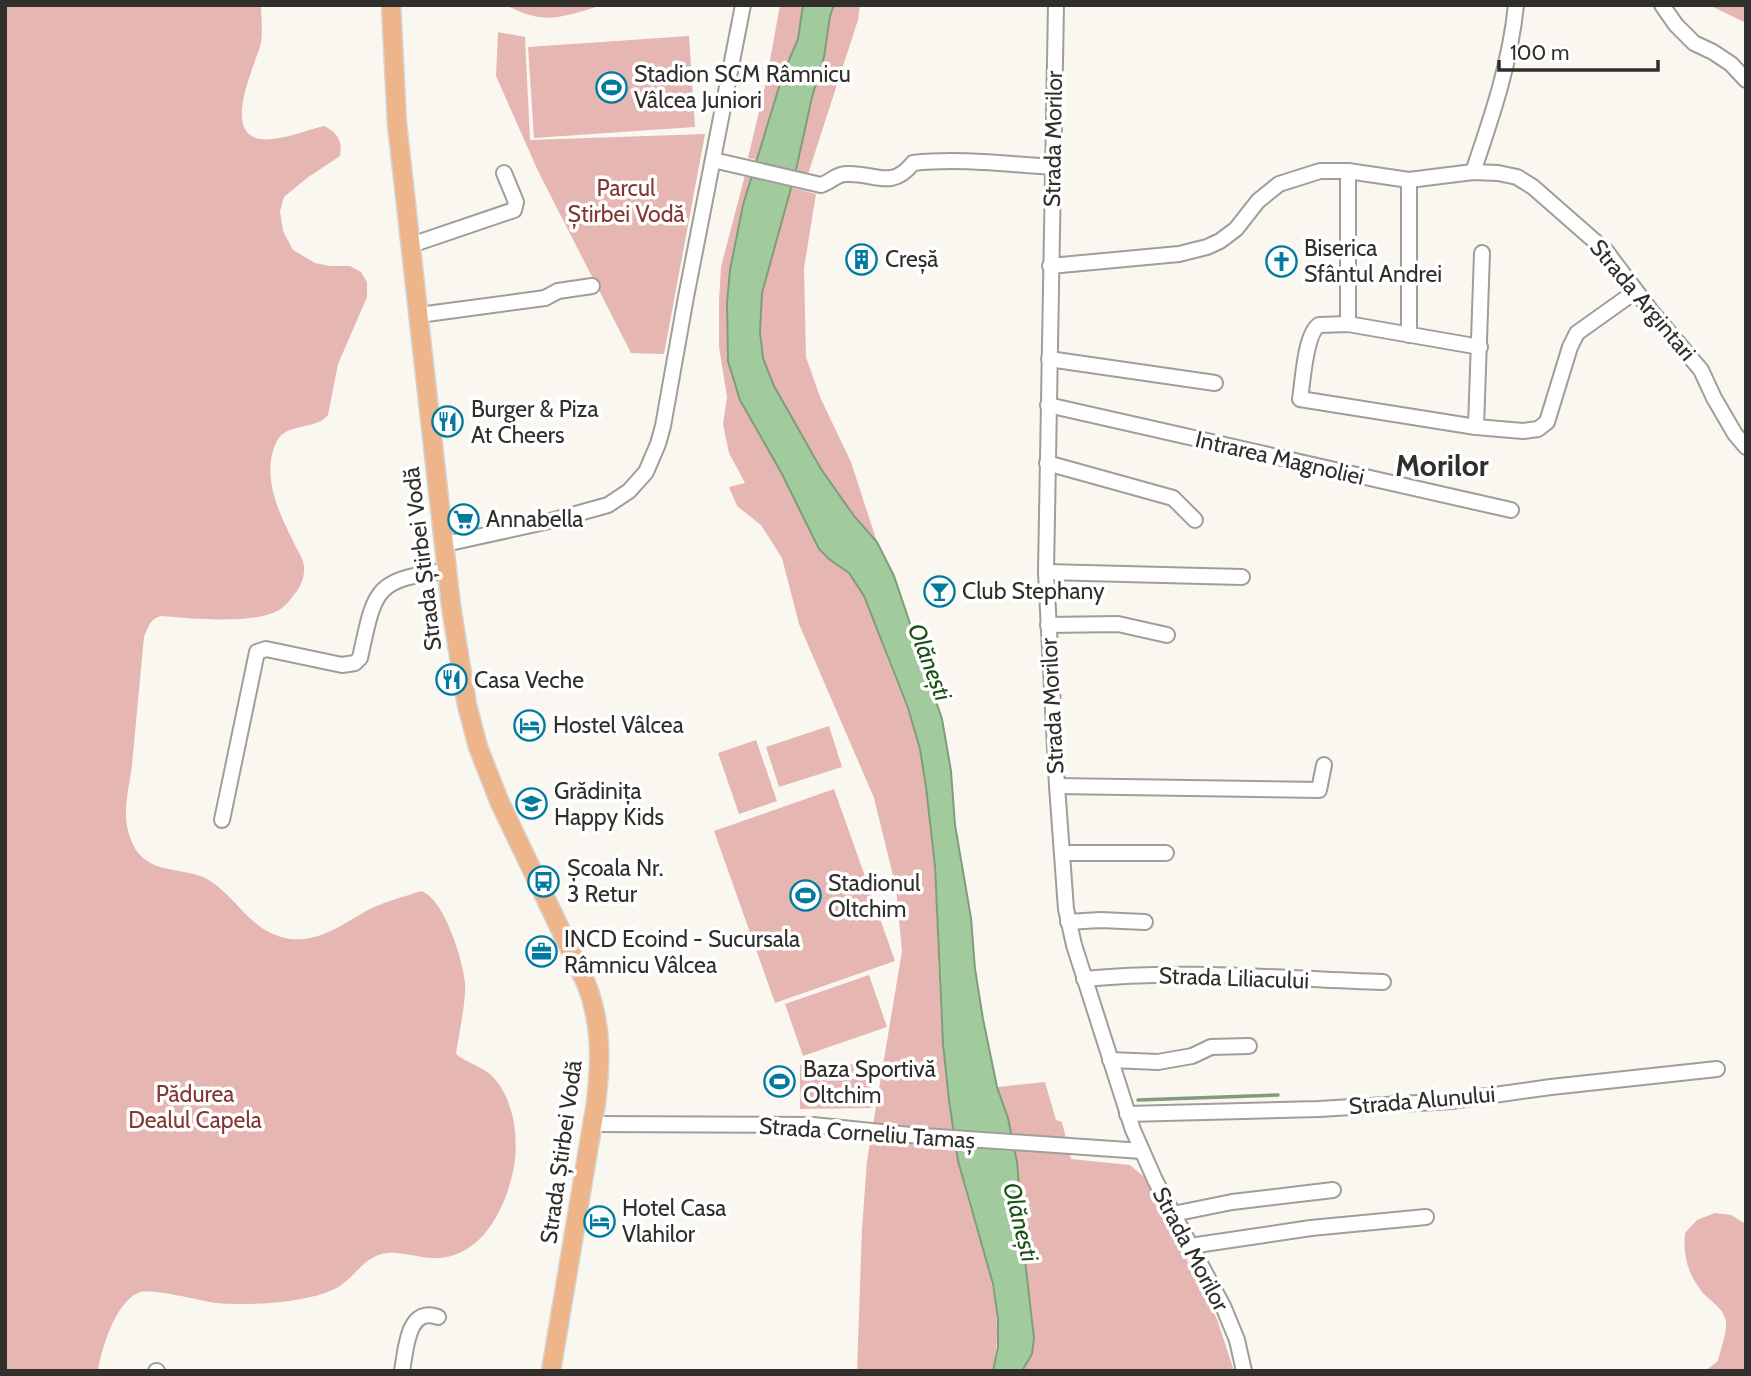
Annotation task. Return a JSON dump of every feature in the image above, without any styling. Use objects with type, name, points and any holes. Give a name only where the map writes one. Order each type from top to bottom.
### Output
[{"type":"main road","name":"Strada Știrbei Vodă","points":[[391,5],[394,96],[455,644],[467,705],[478,747],[500,803],[592,999],[600,1039],[592,1124],[551,1371]]},
{"type":"street","points":[[444,544],[596,510],[629,491],[646,472],[663,426],[743,5]]},
{"type":"street","name":"Strada Morilor","points":[[1056,5],[1046,572],[1057,786],[1068,922],[1127,1114],[1173,1214],[1223,1306],[1237,1340],[1244,1371]]},
{"type":"street","points":[[1473,172],[1500,92],[1510,52],[1516,5]]},
{"type":"street","points":[[1662,5],[1676,25],[1694,43],[1731,64],[1746,80]]},
{"type":"street","points":[[713,160],[821,185],[847,173],[893,179],[913,163],[929,161],[1053,167]]},
{"type":"street","name":"Strada Argintari","points":[[1050,265],[1179,254],[1207,247],[1236,229],[1258,201],[1279,184],[1321,170],[1409,180],[1473,172],[1517,177],[1533,187],[1606,251],[1701,370],[1735,434],[1746,447]]},
{"type":"street","points":[[1348,171],[1348,324]]},
{"type":"street","points":[[411,246],[514,210],[516,202],[504,173]]},
{"type":"street","points":[[1409,180],[1409,335]]},
{"type":"street","points":[[1476,428],[1482,253]]},
{"type":"street","points":[[419,315],[545,298],[558,291],[592,286]]},
{"type":"street","points":[[1480,346],[1348,324],[1326,323],[1314,327],[1310,337],[1300,398],[1476,428],[1538,429],[1547,422],[1570,347],[1577,333],[1636,291]]},
{"type":"street","points":[[1049,359],[1215,383]]},
{"type":"street","name":"Intrarea Magnoliei","points":[[1048,405],[1511,510]]},
{"type":"street","points":[[1046,463],[1173,498],[1195,520]]},
{"type":"street","points":[[222,820],[257,652],[265,649],[342,665],[355,663],[360,658],[369,615],[379,594],[388,584],[415,575],[447,571]]},
{"type":"street","points":[[1046,572],[1242,578]]},
{"type":"street","points":[[1048,625],[1118,624],[1167,635]]},
{"type":"street","points":[[1057,786],[1319,790],[1324,765]]},
{"type":"street","points":[[1062,853],[1166,853]]},
{"type":"street","points":[[1068,922],[1144,922]]},
{"type":"street","name":"Strada Liliacului","points":[[1084,979],[1133,975],[1383,982]]},
{"type":"street","points":[[1110,1060],[1158,1062],[1192,1056],[1211,1047],[1249,1045]]},
{"type":"street","name":"Strada Alunului","points":[[1127,1114],[1319,1109],[1451,1101],[1717,1069]]},
{"type":"street","name":"Strada Corneliu Tamaș","points":[[592,1124],[813,1125],[1046,1146],[1142,1151]]},
{"type":"street","points":[[1173,1214],[1232,1202],[1333,1189]]},
{"type":"street","points":[[1191,1246],[1311,1228],[1426,1217]]},
{"type":"street","points":[[402,1371],[410,1328],[419,1317],[429,1314],[438,1317]]},
{"type":"green space","name":"Pădurea Dealul Capela","points":[[5,5],[261,5],[261,43],[244,96],[243,124],[249,134],[260,139],[275,139],[324,126],[338,138],[340,156],[284,197],[280,211],[283,231],[293,250],[315,263],[350,266],[361,272],[367,282],[367,297],[338,364],[328,415],[316,423],[281,435],[272,454],[270,467],[274,493],[303,561],[303,579],[288,602],[271,614],[223,620],[161,616],[150,624],[144,637],[126,805],[127,823],[135,849],[142,857],[156,866],[207,879],[259,926],[281,937],[307,939],[319,936],[386,902],[421,891],[429,896],[445,917],[451,931],[465,982],[456,1054],[488,1073],[500,1086],[511,1110],[516,1138],[512,1176],[502,1207],[485,1234],[461,1252],[447,1257],[430,1258],[398,1253],[381,1254],[369,1260],[333,1290],[290,1301],[225,1304],[164,1293],[138,1293],[130,1298],[116,1316],[102,1351],[98,1371],[5,1371]]},
{"type":"green space","points":[[506,5],[604,5],[565,16],[544,18]]},
{"type":"green space","points":[[780,5],[803,5],[798,39],[783,74],[756,160],[748,158]]},
{"type":"green space","points":[[834,5],[860,5],[858,20],[808,174],[796,170]]},
{"type":"green space","points":[[1709,5],[1746,5],[1746,23]]},
{"type":"green space","name":"Parcul Știrbei Vodă","points":[[498,32],[525,37],[530,140],[705,134],[664,354],[631,353],[538,171],[496,76]]},
{"type":"green space","name":"Stadion SCM Râmnicu Vâlcea Juniori","points":[[689,36],[695,127],[534,138],[528,47]]},
{"type":"green space","points":[[745,175],[751,177],[730,270],[727,303],[728,361],[740,400],[829,559],[851,576],[865,599],[917,739],[932,840],[941,1018],[953,1130],[959,1165],[992,1284],[997,1326],[993,1371],[857,1371],[867,1161],[902,951],[896,888],[874,798],[799,624],[782,558],[761,525],[737,506],[729,487],[745,483],[729,453],[723,424],[727,397],[719,347],[719,301],[721,267]]},
{"type":"green space","points":[[790,187],[816,194],[804,268],[806,357],[820,397],[851,462],[877,542],[854,516],[821,469],[774,386],[763,358],[760,332],[762,293]]},
{"type":"green space","points":[[829,726],[842,767],[779,787],[766,747]]},
{"type":"green space","points":[[756,740],[777,801],[739,814],[718,753]]},
{"type":"green space","name":"Stadionul Oltchim","points":[[834,789],[895,961],[775,1003],[714,831]]},
{"type":"green space","points":[[869,975],[887,1027],[803,1056],[785,1004]]},
{"type":"green space","points":[[870,1064],[871,1108],[800,1109],[800,1065]]},
{"type":"green space","points":[[1045,1082],[1056,1120],[1062,1122],[1071,1159],[1130,1165],[1144,1177],[1217,1319],[1234,1371],[1022,1371],[1032,1352],[1033,1322],[1014,1156],[1005,1110],[997,1087]]},
{"type":"green space","points":[[1715,1213],[1731,1215],[1746,1224],[1746,1371],[1705,1371],[1718,1361],[1726,1323],[1723,1313],[1703,1293],[1692,1276],[1685,1255],[1685,1233],[1697,1220]]},
{"type":"water","name":"Olănești","points":[[803,5],[834,5],[796,170],[762,293],[760,332],[763,358],[774,386],[821,469],[854,516],[877,542],[894,576],[942,719],[983,1019],[997,1087],[1008,1118],[1017,1162],[1034,1338],[1032,1354],[1022,1371],[993,1371],[998,1347],[998,1319],[993,1284],[958,1161],[943,1044],[935,866],[920,749],[908,708],[864,596],[849,573],[819,549],[782,474],[740,400],[728,361],[727,303],[730,270],[743,205],[783,74],[798,39]]},
{"type":"waterway","points":[[1138,1100],[1278,1095]]},
{"type":"place","name":"Stadion SCM Râmnicu Vâlcea Juniori","points":[[611,87]]},
{"type":"place","name":"Creșă","points":[[862,259]]},
{"type":"place","name":"Biserica Sfântul Andrei","points":[[1281,261]]},
{"type":"place","name":"Burger & Piza At Cheers","points":[[448,422]]},
{"type":"place","name":"Annabella","points":[[463,519]]},
{"type":"place","name":"Club Stephany","points":[[939,591]]},
{"type":"place","name":"Casa Veche","points":[[451,680]]},
{"type":"place","name":"Hostel Vâlcea","points":[[530,725]]},
{"type":"place","name":"Grădinița Happy Kids","points":[[531,804]]},
{"type":"place","name":"Școala Nr. 3 Retur","points":[[544,881]]},
{"type":"place","name":"Stadionul Oltchim","points":[[805,896]]},
{"type":"place","name":"INCD Ecoind - Sucursala Râmnicu Vâlcea","points":[[541,952]]},
{"type":"place","name":"Baza Sportivă Oltchim","points":[[780,1082]]},
{"type":"place","name":"Hotel Casa Vlahilor","points":[[599,1221]]},
{"type":"district","name":"Morilor","points":[[1442,465]]}]
